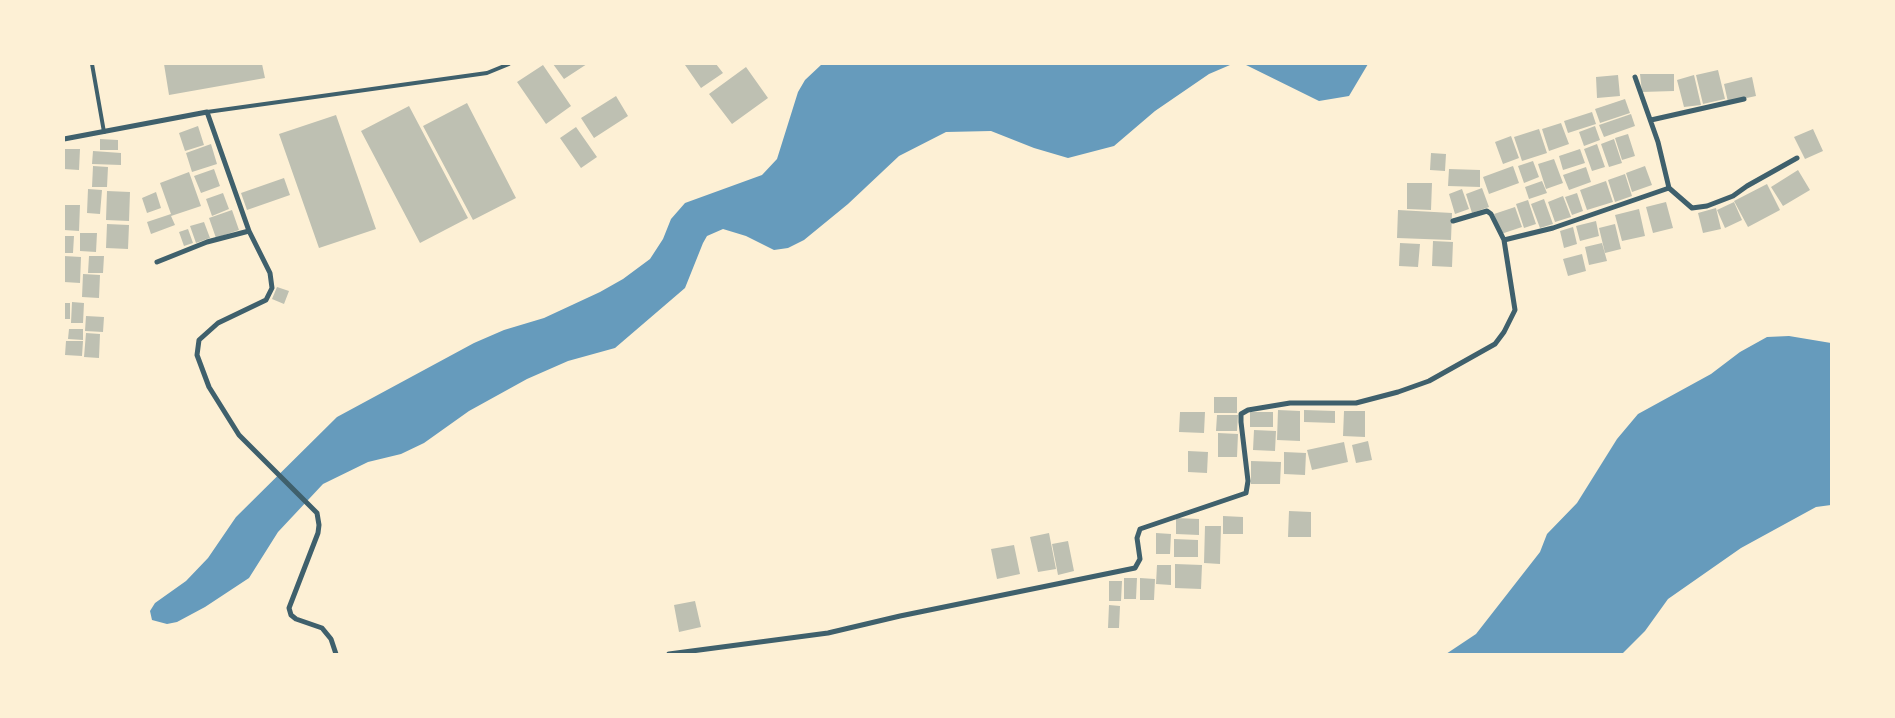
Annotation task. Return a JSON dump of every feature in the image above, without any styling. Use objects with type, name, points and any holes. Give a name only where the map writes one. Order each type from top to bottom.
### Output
[{"type":"street","points":[[1635,77],[1658,142],[1669,188],[1692,208],[1699,208],[1733,196],[1797,158]]},
{"type":"street","points":[[1651,120],[1744,99]]},
{"type":"street","points":[[64,139],[207,112],[249,231],[270,273],[272,288],[266,300],[218,323],[199,340],[197,355],[210,387],[239,435],[317,512],[320,525],[289,608],[291,615],[296,619],[322,628],[330,639],[336,654]]},
{"type":"street","points":[[1504,240],[1552,228],[1669,188]]},
{"type":"street","points":[[669,654],[828,633],[900,616],[1135,568],[1140,559],[1137,538],[1140,529],[1246,493],[1248,480],[1241,414],[1248,410],[1290,403],[1346,404],[1398,392],[1428,381],[1495,344],[1504,332],[1515,310],[1504,240],[1491,214],[1487,211],[1453,221]]},
{"type":"street","points":[[157,262],[207,242],[249,231]]},
{"type":"lane","points":[[92,64],[104,132]]},
{"type":"lane","points":[[207,112],[487,73],[509,64]]},
{"type":"water","points":[[822,64],[1244,64],[1230,65],[1209,74],[1155,111],[1114,146],[1068,158],[1034,148],[991,131],[946,132],[899,156],[848,204],[804,240],[788,248],[774,250],[746,236],[723,229],[707,236],[685,288],[615,348],[568,361],[527,379],[469,411],[424,443],[401,454],[368,462],[323,484],[278,532],[249,578],[205,607],[177,622],[167,624],[152,620],[150,611],[155,603],[186,581],[208,558],[236,517],[337,417],[474,343],[504,330],[544,318],[623,279],[650,259],[663,239],[671,219],[685,203],[762,175],[777,159],[798,92],[805,80]]},
{"type":"water","points":[[1244,64],[1368,64],[1349,96],[1319,101]]},
{"type":"water","points":[[1789,336],[1831,343],[1831,505],[1816,507],[1741,548],[1668,599],[1645,631],[1622,654],[1446,654],[1476,634],[1540,552],[1547,534],[1577,503],[1617,439],[1638,414],[1711,374],[1740,352],[1767,337]]},
{"type":"building","points":[[164,64],[262,64],[265,78],[169,95]]},
{"type":"building","points":[[553,64],[587,64],[564,79]]},
{"type":"building","points":[[716,64],[723,73],[701,88],[685,65]]},
{"type":"building","points":[[543,65],[571,106],[546,124],[517,82]]},
{"type":"building","points":[[746,67],[768,98],[732,124],[709,94]]},
{"type":"building","points":[[1718,70],[1725,99],[1703,104],[1696,75]]},
{"type":"building","points":[[1640,74],[1674,74],[1674,91],[1642,92]]},
{"type":"building","points":[[1618,75],[1620,96],[1597,98],[1596,77]]},
{"type":"building","points":[[1694,75],[1701,105],[1684,107],[1677,80]]},
{"type":"building","points":[[1752,77],[1756,96],[1728,102],[1724,84]]},
{"type":"building","points":[[616,96],[628,116],[594,138],[581,118]]},
{"type":"building","points":[[1625,99],[1630,113],[1600,123],[1595,109]]},
{"type":"building","points":[[467,103],[516,198],[473,220],[423,126]]},
{"type":"building","points":[[409,106],[468,218],[420,243],[361,131]]},
{"type":"building","points":[[1592,112],[1596,124],[1568,133],[1564,121]]},
{"type":"building","points":[[1631,114],[1635,126],[1604,137],[1599,125]]},
{"type":"building","points":[[336,115],[376,229],[319,248],[279,134]]},
{"type":"building","points":[[1561,123],[1569,144],[1549,151],[1542,129]]},
{"type":"building","points":[[198,126],[204,145],[185,151],[179,133]]},
{"type":"building","points":[[1595,126],[1600,140],[1584,146],[1579,132]]},
{"type":"building","points":[[576,127],[597,157],[581,168],[560,138]]},
{"type":"building","points":[[1539,129],[1547,153],[1522,161],[1514,137]]},
{"type":"building","points":[[1813,129],[1823,151],[1805,159],[1794,137]]},
{"type":"building","points":[[1628,134],[1635,156],[1622,160],[1615,138]]},
{"type":"building","points":[[1511,136],[1519,158],[1503,164],[1495,142]]},
{"type":"building","points":[[100,139],[118,140],[118,150],[100,150]]},
{"type":"building","points":[[1614,139],[1622,163],[1609,167],[1601,144]]},
{"type":"building","points":[[211,144],[217,164],[192,172],[186,153]]},
{"type":"building","points":[[1597,144],[1605,167],[1592,171],[1584,149]]},
{"type":"building","points":[[64,149],[80,149],[79,170],[64,169]]},
{"type":"building","points":[[1580,149],[1585,163],[1563,170],[1559,156]]},
{"type":"building","points":[[93,151],[121,153],[121,165],[92,164]]},
{"type":"building","points":[[1431,153],[1446,154],[1445,171],[1430,170]]},
{"type":"building","points":[[1554,159],[1563,183],[1546,189],[1538,164]]},
{"type":"building","points":[[1533,161],[1539,177],[1524,183],[1518,166]]},
{"type":"building","points":[[93,166],[108,167],[107,187],[92,187]]},
{"type":"building","points":[[1513,166],[1519,183],[1489,194],[1483,177]]},
{"type":"building","points":[[1645,166],[1652,185],[1632,192],[1626,173]]},
{"type":"building","points":[[1586,167],[1591,182],[1569,190],[1563,175]]},
{"type":"building","points":[[214,169],[220,186],[201,193],[194,176]]},
{"type":"building","points":[[1449,169],[1480,170],[1480,187],[1448,186]]},
{"type":"building","points":[[1798,170],[1810,190],[1783,206],[1771,187]]},
{"type":"building","points":[[189,172],[201,206],[171,216],[175,225],[151,234],[147,222],[171,214],[160,183]]},
{"type":"building","points":[[1625,174],[1632,196],[1615,202],[1608,180]]},
{"type":"building","points":[[284,178],[290,195],[247,210],[241,193]]},
{"type":"building","points":[[1542,181],[1547,193],[1529,199],[1525,187]]},
{"type":"building","points":[[1606,181],[1613,202],[1587,210],[1580,190]]},
{"type":"building","points":[[1407,183],[1432,183],[1431,210],[1407,209]]},
{"type":"building","points":[[1767,184],[1780,210],[1748,227],[1734,201]]},
{"type":"building","points":[[1482,188],[1489,207],[1472,213],[1466,194]]},
{"type":"building","points":[[88,189],[102,190],[100,214],[87,213]]},
{"type":"building","points":[[1462,189],[1469,209],[1455,214],[1449,194]]},
{"type":"building","points":[[107,191],[130,192],[129,221],[106,220]]},
{"type":"building","points":[[156,192],[161,208],[147,213],[142,198]]},
{"type":"building","points":[[223,193],[229,209],[212,216],[206,199]]},
{"type":"building","points":[[1577,193],[1583,211],[1572,215],[1565,197]]},
{"type":"building","points":[[1563,196],[1571,217],[1555,222],[1548,202]]},
{"type":"building","points":[[1544,199],[1553,224],[1540,228],[1531,204]]},
{"type":"building","points":[[1528,200],[1536,224],[1524,228],[1516,204]]},
{"type":"building","points":[[1666,202],[1673,228],[1653,233],[1646,207]]},
{"type":"building","points":[[1734,202],[1742,220],[1725,228],[1717,210]]},
{"type":"building","points":[[64,205],[80,205],[79,231],[64,230]]},
{"type":"building","points":[[1515,207],[1522,227],[1501,234],[1494,214]]},
{"type":"building","points":[[1716,208],[1721,229],[1703,233],[1698,213]]},
{"type":"building","points":[[1639,209],[1645,236],[1622,241],[1615,215]]},
{"type":"building","points":[[232,210],[239,230],[216,238],[209,218]]},
{"type":"building","points":[[1398,210],[1452,213],[1451,240],[1397,238]]},
{"type":"building","points":[[1596,221],[1599,236],[1580,241],[1576,226]]},
{"type":"building","points":[[204,222],[210,238],[196,243],[190,226]]},
{"type":"building","points":[[107,224],[129,225],[128,249],[106,248]]},
{"type":"building","points":[[1615,224],[1621,249],[1605,253],[1599,228]]},
{"type":"building","points":[[1573,227],[1577,244],[1564,248],[1560,231]]},
{"type":"building","points":[[188,229],[193,243],[184,246],[179,232]]},
{"type":"building","points":[[80,233],[97,233],[96,252],[80,251]]},
{"type":"building","points":[[64,236],[74,236],[73,253],[64,253]]},
{"type":"building","points":[[1433,241],[1453,242],[1452,267],[1432,266]]},
{"type":"building","points":[[1400,243],[1420,244],[1418,267],[1399,266]]},
{"type":"building","points":[[1602,243],[1607,261],[1589,265],[1585,247]]},
{"type":"building","points":[[1582,254],[1586,271],[1568,276],[1563,259]]},
{"type":"building","points":[[64,256],[81,257],[80,283],[64,282]]},
{"type":"building","points":[[89,256],[104,256],[103,273],[88,273]]},
{"type":"building","points":[[83,274],[100,275],[99,298],[82,297]]},
{"type":"building","points":[[277,287],[289,291],[284,304],[272,299]]},
{"type":"building","points":[[72,302],[84,303],[83,323],[71,323]]},
{"type":"building","points":[[64,303],[70,303],[70,319],[64,319]]},
{"type":"building","points":[[86,316],[104,317],[103,332],[85,331]]},
{"type":"building","points":[[69,329],[83,329],[83,340],[68,339]]},
{"type":"building","points":[[86,333],[100,334],[99,358],[84,357]]},
{"type":"building","points":[[66,341],[83,341],[82,356],[65,355]]},
{"type":"building","points":[[1214,397],[1237,397],[1237,413],[1214,413]]},
{"type":"building","points":[[1278,410],[1300,411],[1300,441],[1277,440]]},
{"type":"building","points":[[1304,410],[1335,411],[1335,423],[1304,422]]},
{"type":"building","points":[[1344,411],[1365,411],[1365,437],[1343,436]]},
{"type":"building","points":[[1180,412],[1205,412],[1204,433],[1179,432]]},
{"type":"building","points":[[1250,412],[1273,412],[1273,427],[1250,427]]},
{"type":"building","points":[[1217,415],[1238,415],[1237,431],[1216,431]]},
{"type":"building","points":[[1254,430],[1276,431],[1275,451],[1253,450]]},
{"type":"building","points":[[1218,433],[1238,434],[1237,457],[1218,457]]},
{"type":"building","points":[[1368,441],[1372,460],[1356,463],[1352,445]]},
{"type":"building","points":[[1344,442],[1348,462],[1312,470],[1307,450]]},
{"type":"building","points":[[1188,451],[1208,452],[1207,473],[1188,472]]},
{"type":"building","points":[[1284,452],[1306,453],[1305,475],[1284,474]]},
{"type":"building","points":[[1251,461],[1281,462],[1280,484],[1251,484]]},
{"type":"building","points":[[1289,511],[1311,512],[1311,537],[1288,537]]},
{"type":"building","points":[[1223,516],[1243,517],[1243,534],[1223,534]]},
{"type":"building","points":[[1176,518],[1199,519],[1199,535],[1176,534]]},
{"type":"building","points":[[1205,526],[1221,526],[1220,564],[1204,563]]},
{"type":"building","points":[[1049,533],[1056,569],[1038,572],[1030,537]]},
{"type":"building","points":[[1156,533],[1171,534],[1170,554],[1156,554]]},
{"type":"building","points":[[1174,539],[1198,540],[1198,557],[1174,557]]},
{"type":"building","points":[[1068,541],[1074,571],[1058,575],[1052,544]]},
{"type":"building","points":[[1014,545],[1020,574],[997,579],[991,549]]},
{"type":"building","points":[[1175,564],[1202,565],[1201,589],[1175,588]]},
{"type":"building","points":[[1157,565],[1171,565],[1171,585],[1156,584]]},
{"type":"building","points":[[1124,578],[1137,578],[1136,599],[1124,599]]},
{"type":"building","points":[[1140,578],[1155,579],[1154,600],[1140,600]]},
{"type":"building","points":[[1109,581],[1122,581],[1121,601],[1109,601]]},
{"type":"building","points":[[695,601],[701,627],[679,632],[674,605]]},
{"type":"building","points":[[1109,605],[1120,606],[1119,628],[1108,628]]}]
